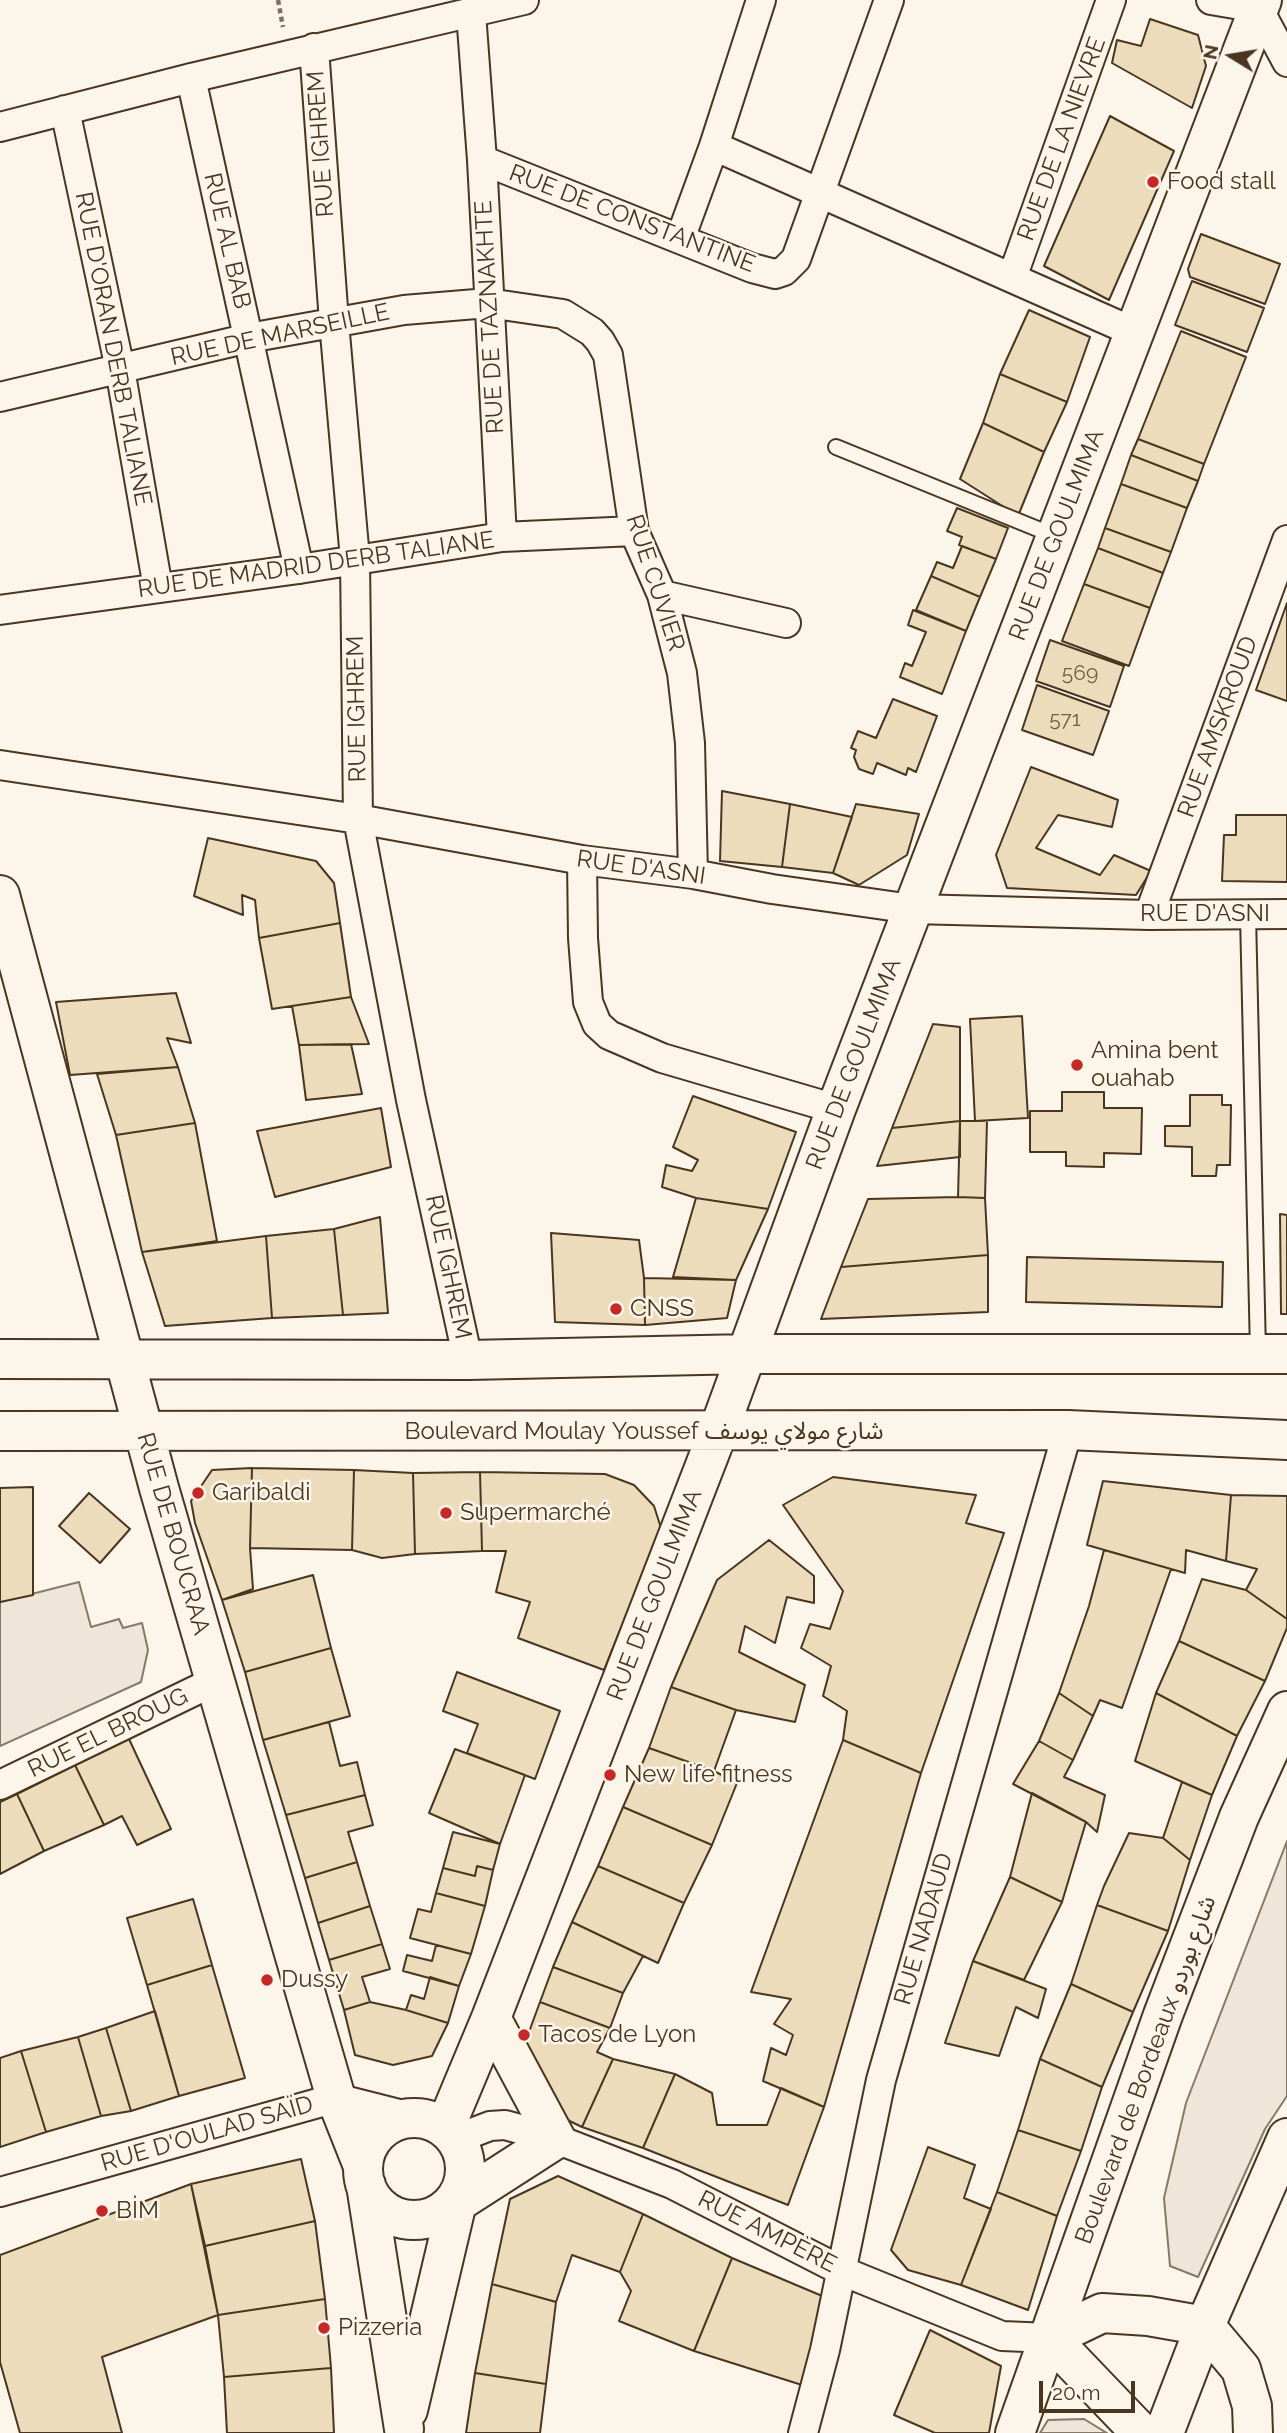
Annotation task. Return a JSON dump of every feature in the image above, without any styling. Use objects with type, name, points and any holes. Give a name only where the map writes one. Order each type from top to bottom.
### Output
[{"type":"street","points":[[0,127],[314,48],[524,0]]},
{"type":"street","points":[[680,239],[714,146],[761,0]]},
{"type":"street","name":"RUE DE CONSTANTINE","points":[[482,160],[752,268],[775,274],[784,271],[796,259],[890,0]]},
{"type":"street","name":"RUE DE LA NIEVRE","points":[[1012,278],[1111,0]]},
{"type":"street","points":[[1211,0],[1260,4],[1287,62]]},
{"type":"street","name":"RUE DE GOULMIMA","points":[[453,2134],[491,2018],[748,1354],[836,1109],[1260,4]]},
{"type":"street","name":"RUE DE TAZNAKHTE","points":[[471,13],[482,160],[502,537]]},
{"type":"street","name":"RUE IGHREM","points":[[314,48],[355,559],[358,819],[411,1100],[468,1360]]},
{"type":"street","name":"RUE AL BAB","points":[[191,78],[299,569]]},
{"type":"street","name":"RUE D'ORAN DERB TALIANE","points":[[65,110],[120,369],[158,588]]},
{"type":"street","points":[[714,146],[1136,333]]},
{"type":"street","name":"RUE DE MARSEILLE","points":[[0,397],[249,338],[404,310],[488,303],[563,314]]},
{"type":"street","name":"RUE CUVIER","points":[[563,314],[592,332],[608,355],[634,531],[662,595],[682,673],[689,731],[692,874]]},
{"type":"street","name":"RUE DE MADRID DERB TALIANE","points":[[0,610],[299,569],[502,537],[634,531]]},
{"type":"street","name":"RUE AMSKROUD","points":[[1149,915],[1287,540]]},
{"type":"street","points":[[662,595],[786,623]]},
{"type":"street","name":"RUE D'ASNI","points":[[0,765],[358,819],[582,860],[692,874],[772,889],[912,909],[1149,915],[1287,914]]},
{"type":"street","points":[[582,860],[583,938],[588,1002],[597,1024],[609,1035],[662,1058],[836,1109]]},
{"type":"street","name":"RUE DE BOUCRAA","points":[[0,895],[143,1432],[336,2098],[364,2176]]},
{"type":"street","points":[[0,1359],[468,1360],[748,1354],[1272,1354]]},
{"type":"street","name":"Boulevard Moulay Youssef شارع مولاي يوسف","points":[[0,1431],[1068,1430],[1287,1440]]},
{"type":"street","name":"RUE NADAUD","points":[[803,2433],[825,2350],[881,2080],[1068,1430]]},
{"type":"street","name":"RUE EL BROUG","points":[[0,1785],[215,1681]]},
{"type":"street","name":"Boulevard de Bordeaux شارع بوردو","points":[[1015,2433],[1163,2015],[1239,1817],[1287,1711]]},
{"type":"street","points":[[364,2176],[373,2200],[386,2212],[401,2220],[418,2221],[435,2217],[458,2198],[556,2139],[491,2018]]},
{"type":"street","name":"RUE D'OULAD SAÏD","points":[[0,2192],[336,2098],[453,2134]]},
{"type":"street","points":[[400,2120],[453,2134],[464,2181],[404,2431],[364,2176],[366,2151],[374,2137],[400,2120]]},
{"type":"street","name":"RUE AMPÈRE","points":[[453,2134],[505,2125],[556,2139],[672,2184],[842,2271],[1002,2336],[1050,2338],[1102,2313],[1148,2316],[1205,2326]]},
{"type":"street","points":[[1164,2433],[1205,2326],[1287,2138]]},
{"type":"street","points":[[1205,2326],[1241,2369],[1252,2406],[1253,2433]]},
{"type":"street","points":[[1050,2338],[1141,2433]]},
{"type":"lane","points":[[836,447],[1056,536]]},
{"type":"lane","points":[[1248,915],[1272,1354]]},
{"type":"shaded area","points":[[79,1582],[91,1627],[119,1619],[123,1628],[142,1623],[148,1650],[141,1682],[0,1746],[0,1602]]},
{"type":"shaded area","points":[[1287,1841],[1287,2096],[1265,2129],[1198,2277],[1170,2266],[1164,2198],[1186,2103]]},
{"type":"shaded area","points":[[1084,2419],[1107,2433],[1040,2433],[1048,2420]]},
{"type":"building","points":[[1150,19],[1198,35],[1206,66],[1192,108],[1112,63],[1117,40],[1141,46]]},
{"type":"building","points":[[1110,116],[1174,151],[1109,300],[1044,266]]},
{"type":"building","points":[[1201,234],[1280,264],[1265,304],[1190,277],[1188,269]]},
{"type":"building","points":[[1192,281],[1264,308],[1247,352],[1175,325]]},
{"type":"building","points":[[1029,310],[1090,337],[1067,402],[1000,374]]},
{"type":"building","points":[[1181,331],[1246,357],[1204,464],[1138,439]]},
{"type":"building","points":[[1000,374],[1067,402],[1044,452],[983,423]]},
{"type":"building","points":[[983,423],[1044,452],[1018,516],[960,479]]},
{"type":"building","points":[[1138,439],[1204,464],[1198,481],[1131,455]]},
{"type":"building","points":[[1131,455],[1198,481],[1187,508],[1121,484]]},
{"type":"building","points":[[1121,484],[1187,508],[1171,552],[1105,528]]},
{"type":"building","points":[[957,508],[1008,528],[996,559],[959,545],[962,537],[947,531]]},
{"type":"building","points":[[1105,528],[1171,552],[1163,573],[1098,548]]},
{"type":"building","points":[[962,546],[996,559],[980,597],[931,576],[937,562],[953,568]]},
{"type":"building","points":[[1098,548],[1163,573],[1150,608],[1084,584]]},
{"type":"building","points":[[931,576],[980,597],[966,631],[916,610]]},
{"type":"building","points":[[1084,584],[1150,608],[1129,666],[1062,641]]},
{"type":"building","points":[[1287,603],[1287,701],[1256,690]]},
{"type":"building","points":[[913,610],[966,631],[942,694],[900,677],[905,663],[912,666],[926,632],[908,625]]},
{"type":"building","points":[[1050,640],[1124,666],[1110,707],[1036,681]]},
{"type":"building","points":[[1037,685],[1109,711],[1093,755],[1022,730]]},
{"type":"building","points":[[893,699],[937,716],[916,772],[908,768],[906,775],[877,763],[873,774],[859,769],[854,757],[856,750],[851,748],[858,731],[876,738]]},
{"type":"building","points":[[1031,767],[1118,800],[1112,827],[1058,815],[1036,848],[1100,875],[1114,855],[1151,871],[1136,895],[1007,888],[996,855]]},
{"type":"building","points":[[722,791],[790,804],[782,867],[720,861]]},
{"type":"building","points":[[790,804],[852,817],[833,873],[782,867]]},
{"type":"building","points":[[856,804],[919,814],[907,855],[859,885],[833,873]]},
{"type":"building","points":[[1236,815],[1287,815],[1287,882],[1222,881],[1224,835],[1236,835]]},
{"type":"building","points":[[208,838],[316,861],[334,883],[340,923],[259,938],[255,900],[242,895],[243,915],[194,896]]},
{"type":"building","points":[[340,923],[351,997],[272,1009],[259,938]]},
{"type":"building","points":[[176,993],[191,1043],[167,1038],[178,1067],[70,1075],[56,1002]]},
{"type":"building","points":[[351,997],[369,1044],[299,1045],[292,1006]]},
{"type":"building","points":[[1022,1016],[1028,1118],[975,1121],[970,1019]]},
{"type":"building","points":[[933,1024],[960,1027],[960,1121],[892,1128]]},
{"type":"building","points":[[351,1044],[362,1094],[306,1100],[299,1045]]},
{"type":"building","points":[[178,1067],[195,1123],[116,1135],[97,1074]]},
{"type":"building","points":[[1062,1092],[1104,1092],[1104,1108],[1142,1108],[1141,1154],[1104,1153],[1104,1167],[1066,1166],[1066,1152],[1030,1152],[1030,1111],[1062,1111]]},
{"type":"building","points":[[1190,1095],[1222,1095],[1222,1105],[1231,1105],[1230,1165],[1217,1165],[1216,1176],[1192,1176],[1192,1147],[1165,1146],[1165,1126],[1190,1126]]},
{"type":"building","points":[[693,1096],[796,1132],[768,1209],[696,1198],[662,1187],[666,1165],[692,1171],[698,1160],[673,1147]]},
{"type":"building","points":[[381,1108],[391,1167],[275,1197],[257,1131]]},
{"type":"building","points":[[960,1121],[987,1121],[985,1198],[958,1197]]},
{"type":"building","points":[[960,1121],[960,1157],[877,1166],[892,1128]]},
{"type":"building","points":[[195,1123],[217,1241],[142,1252],[116,1135]]},
{"type":"building","points":[[696,1198],[768,1209],[736,1280],[673,1277]]},
{"type":"building","points":[[985,1198],[988,1255],[841,1267],[868,1199]]},
{"type":"building","points":[[1280,1214],[1287,1215],[1287,1314],[1281,1314]]},
{"type":"building","points":[[380,1217],[388,1313],[343,1315],[334,1229]]},
{"type":"building","points":[[334,1229],[343,1315],[272,1318],[266,1236]]},
{"type":"building","points":[[551,1233],[639,1240],[644,1278],[645,1325],[555,1322]]},
{"type":"building","points":[[266,1236],[272,1318],[165,1326],[142,1252]]},
{"type":"building","points":[[988,1255],[988,1312],[821,1319],[841,1267]]},
{"type":"building","points":[[1027,1257],[1223,1262],[1222,1307],[1026,1302]]},
{"type":"building","points":[[644,1278],[736,1280],[727,1318],[645,1325]]},
{"type":"building","points":[[252,1468],[250,1548],[253,1589],[222,1600],[195,1523],[191,1501],[212,1470]]},
{"type":"building","points":[[252,1468],[354,1470],[352,1550],[250,1548]]},
{"type":"building","points":[[354,1470],[413,1473],[415,1554],[382,1558],[352,1550]]},
{"type":"building","points":[[480,1472],[605,1474],[634,1485],[654,1506],[661,1528],[604,1670],[518,1638],[530,1602],[496,1592],[506,1551],[482,1551]]},
{"type":"building","points":[[480,1472],[482,1551],[415,1554],[413,1473]]},
{"type":"building","points":[[833,1477],[976,1495],[966,1523],[1004,1533],[921,1773],[843,1740],[847,1711],[823,1696],[831,1666],[801,1648],[810,1624],[830,1629],[843,1591],[783,1505]]},
{"type":"building","points":[[1103,1481],[1231,1495],[1226,1561],[1186,1550],[1185,1573],[1087,1545]]},
{"type":"building","points":[[33,1487],[33,1595],[0,1602],[0,1488]]},
{"type":"building","points":[[89,1493],[130,1529],[100,1563],[59,1526]]},
{"type":"building","points":[[1231,1495],[1287,1496],[1287,1619],[1246,1590],[1257,1569],[1226,1561]]},
{"type":"building","points":[[769,1540],[814,1576],[814,1603],[787,1597],[775,1643],[745,1626],[739,1652],[805,1685],[795,1722],[736,1710],[671,1687],[717,1580]]},
{"type":"building","points":[[1104,1550],[1171,1569],[1122,1708],[1100,1700],[1093,1716],[1059,1693],[1089,1606]]},
{"type":"building","points":[[313,1575],[331,1648],[245,1672],[222,1600]]},
{"type":"building","points":[[1202,1579],[1246,1590],[1287,1619],[1287,1628],[1265,1681],[1179,1641]]},
{"type":"building","points":[[1179,1641],[1265,1681],[1237,1736],[1156,1693]]},
{"type":"building","points":[[331,1648],[350,1716],[263,1740],[245,1672]]},
{"type":"building","points":[[457,1672],[560,1711],[535,1779],[467,1753],[478,1724],[443,1711]]},
{"type":"building","points":[[671,1687],[736,1710],[714,1771],[649,1748]]},
{"type":"building","points":[[1059,1693],[1093,1716],[1073,1760],[1039,1741]]},
{"type":"building","points":[[1156,1693],[1237,1736],[1212,1795],[1135,1761]]},
{"type":"building","points":[[329,1722],[340,1766],[357,1762],[365,1795],[286,1815],[263,1740]]},
{"type":"building","points":[[129,1739],[171,1829],[137,1845],[122,1816],[104,1825],[75,1765]]},
{"type":"building","points":[[843,1740],[921,1773],[824,2107],[763,2081],[771,2048],[786,2055],[793,2035],[774,2024],[791,1999],[751,1992]]},
{"type":"building","points":[[1039,1741],[1073,1760],[1064,1777],[1105,1795],[1097,1832],[1086,1822],[1013,1784]]},
{"type":"building","points":[[649,1748],[714,1771],[737,1783],[712,1845],[623,1807]]},
{"type":"building","points":[[455,1749],[525,1775],[500,1844],[429,1813]]},
{"type":"building","points":[[75,1765],[104,1825],[44,1851],[17,1794]]},
{"type":"building","points":[[1182,1782],[1212,1795],[1190,1860],[1163,1838]]},
{"type":"building","points":[[1032,1793],[1086,1822],[1062,1902],[1010,1877]]},
{"type":"building","points":[[17,1794],[44,1851],[0,1874],[0,1802]]},
{"type":"building","points":[[365,1795],[373,1825],[348,1832],[357,1862],[305,1878],[286,1815]]},
{"type":"building","points":[[623,1807],[712,1845],[684,1903],[598,1866]]},
{"type":"building","points":[[453,1832],[500,1844],[493,1870],[477,1866],[475,1876],[443,1868]]},
{"type":"building","points":[[1129,1833],[1163,1838],[1190,1860],[1168,1931],[1097,1905]]},
{"type":"building","points":[[357,1862],[370,1906],[318,1923],[305,1878]]},
{"type":"building","points":[[477,1866],[493,1870],[485,1906],[436,1893],[443,1868],[475,1876]]},
{"type":"building","points":[[598,1866],[684,1903],[658,1963],[572,1922]]},
{"type":"building","points":[[1010,1877],[1062,1902],[1024,1980],[973,1961]]},
{"type":"building","points":[[436,1893],[485,1906],[471,1954],[410,1938],[418,1909],[431,1912]]},
{"type":"building","points":[[193,1899],[212,1965],[147,1985],[127,1918]]},
{"type":"building","points":[[1097,1905],[1168,1931],[1133,2012],[1071,1984]]},
{"type":"building","points":[[370,1906],[382,1944],[329,1960],[318,1923]]},
{"type":"building","points":[[572,1922],[643,1956],[623,1993],[553,1967]]},
{"type":"building","points":[[382,1944],[390,1969],[362,1977],[370,2002],[344,2010],[329,1960]]},
{"type":"building","points":[[436,1945],[471,1954],[459,1986],[403,1971],[407,1955],[432,1961]]},
{"type":"building","points":[[973,1961],[1046,1989],[1038,2018],[1016,2007],[999,2056],[945,2043]]},
{"type":"building","points":[[212,1965],[245,2078],[179,2096],[147,1985]]},
{"type":"building","points":[[553,1967],[623,1993],[610,2028],[540,2002]]},
{"type":"building","points":[[430,1977],[459,1986],[448,2023],[406,2010],[411,1995],[424,1999]]},
{"type":"building","points":[[1071,1984],[1133,2012],[1102,2087],[1040,2059]]},
{"type":"building","points":[[370,2002],[448,2023],[432,2056],[393,2065],[355,2055],[344,2010]]},
{"type":"building","points":[[540,2002],[610,2028],[597,2052],[613,2059],[582,2127],[549,2111],[522,2051]]},
{"type":"building","points":[[155,2011],[179,2096],[131,2111],[106,2028]]},
{"type":"building","points":[[106,2028],[131,2111],[101,2116],[78,2037]]},
{"type":"building","points":[[78,2037],[101,2116],[46,2132],[21,2051]]},
{"type":"building","points":[[21,2051],[46,2132],[0,2147],[0,2058]]},
{"type":"building","points":[[613,2059],[675,2074],[643,2148],[582,2127]]},
{"type":"building","points":[[1040,2059],[1102,2087],[1081,2151],[1018,2130]]},
{"type":"building","points":[[675,2074],[712,2093],[717,2125],[767,2125],[781,2088],[824,2107],[788,2205],[643,2148]]},
{"type":"building","points":[[1018,2130],[1081,2151],[1057,2216],[997,2192]]},
{"type":"building","points":[[928,2147],[975,2165],[964,2198],[991,2209],[961,2285],[908,2270],[891,2250]]},
{"type":"building","points":[[301,2159],[315,2221],[205,2246],[191,2184]]},
{"type":"building","points":[[558,2176],[643,2214],[620,2272],[572,2255],[556,2302],[492,2284],[510,2199]]},
{"type":"building","points":[[191,2184],[218,2315],[102,2357],[122,2433],[20,2433],[0,2362],[0,2255]]},
{"type":"building","points":[[997,2192],[1057,2216],[1028,2310],[961,2285]]},
{"type":"building","points":[[643,2214],[732,2258],[694,2351],[619,2321],[631,2291],[620,2272]]},
{"type":"building","points":[[315,2221],[325,2299],[218,2315],[205,2246]]},
{"type":"building","points":[[732,2258],[827,2298],[802,2385],[694,2351]]},
{"type":"building","points":[[492,2284],[556,2302],[546,2384],[475,2373]]},
{"type":"building","points":[[325,2299],[331,2368],[224,2377],[218,2315]]},
{"type":"building","points":[[930,2330],[1001,2366],[989,2433],[935,2433],[894,2415]]},
{"type":"building","points":[[331,2368],[334,2433],[227,2433],[224,2377]]},
{"type":"building","points":[[475,2373],[546,2384],[540,2433],[466,2433]]},
{"type":"place","name":"Food stall","points":[[1153,182]]},
{"type":"place","name":"Amina bent ouahab","points":[[1077,1065]]},
{"type":"place","name":"CNSS","points":[[616,1309]]},
{"type":"place","name":"Garibaldi","points":[[198,1493]]},
{"type":"place","name":"Supermarché","points":[[446,1513]]},
{"type":"place","name":"New life fitness","points":[[610,1775]]},
{"type":"place","name":"Dussy","points":[[267,1980]]},
{"type":"place","name":"Tacos de Lyon","points":[[524,2035]]},
{"type":"place","name":"BİM","points":[[102,2211]]},
{"type":"place","name":"Pizzeria","points":[[324,2328]]}]
